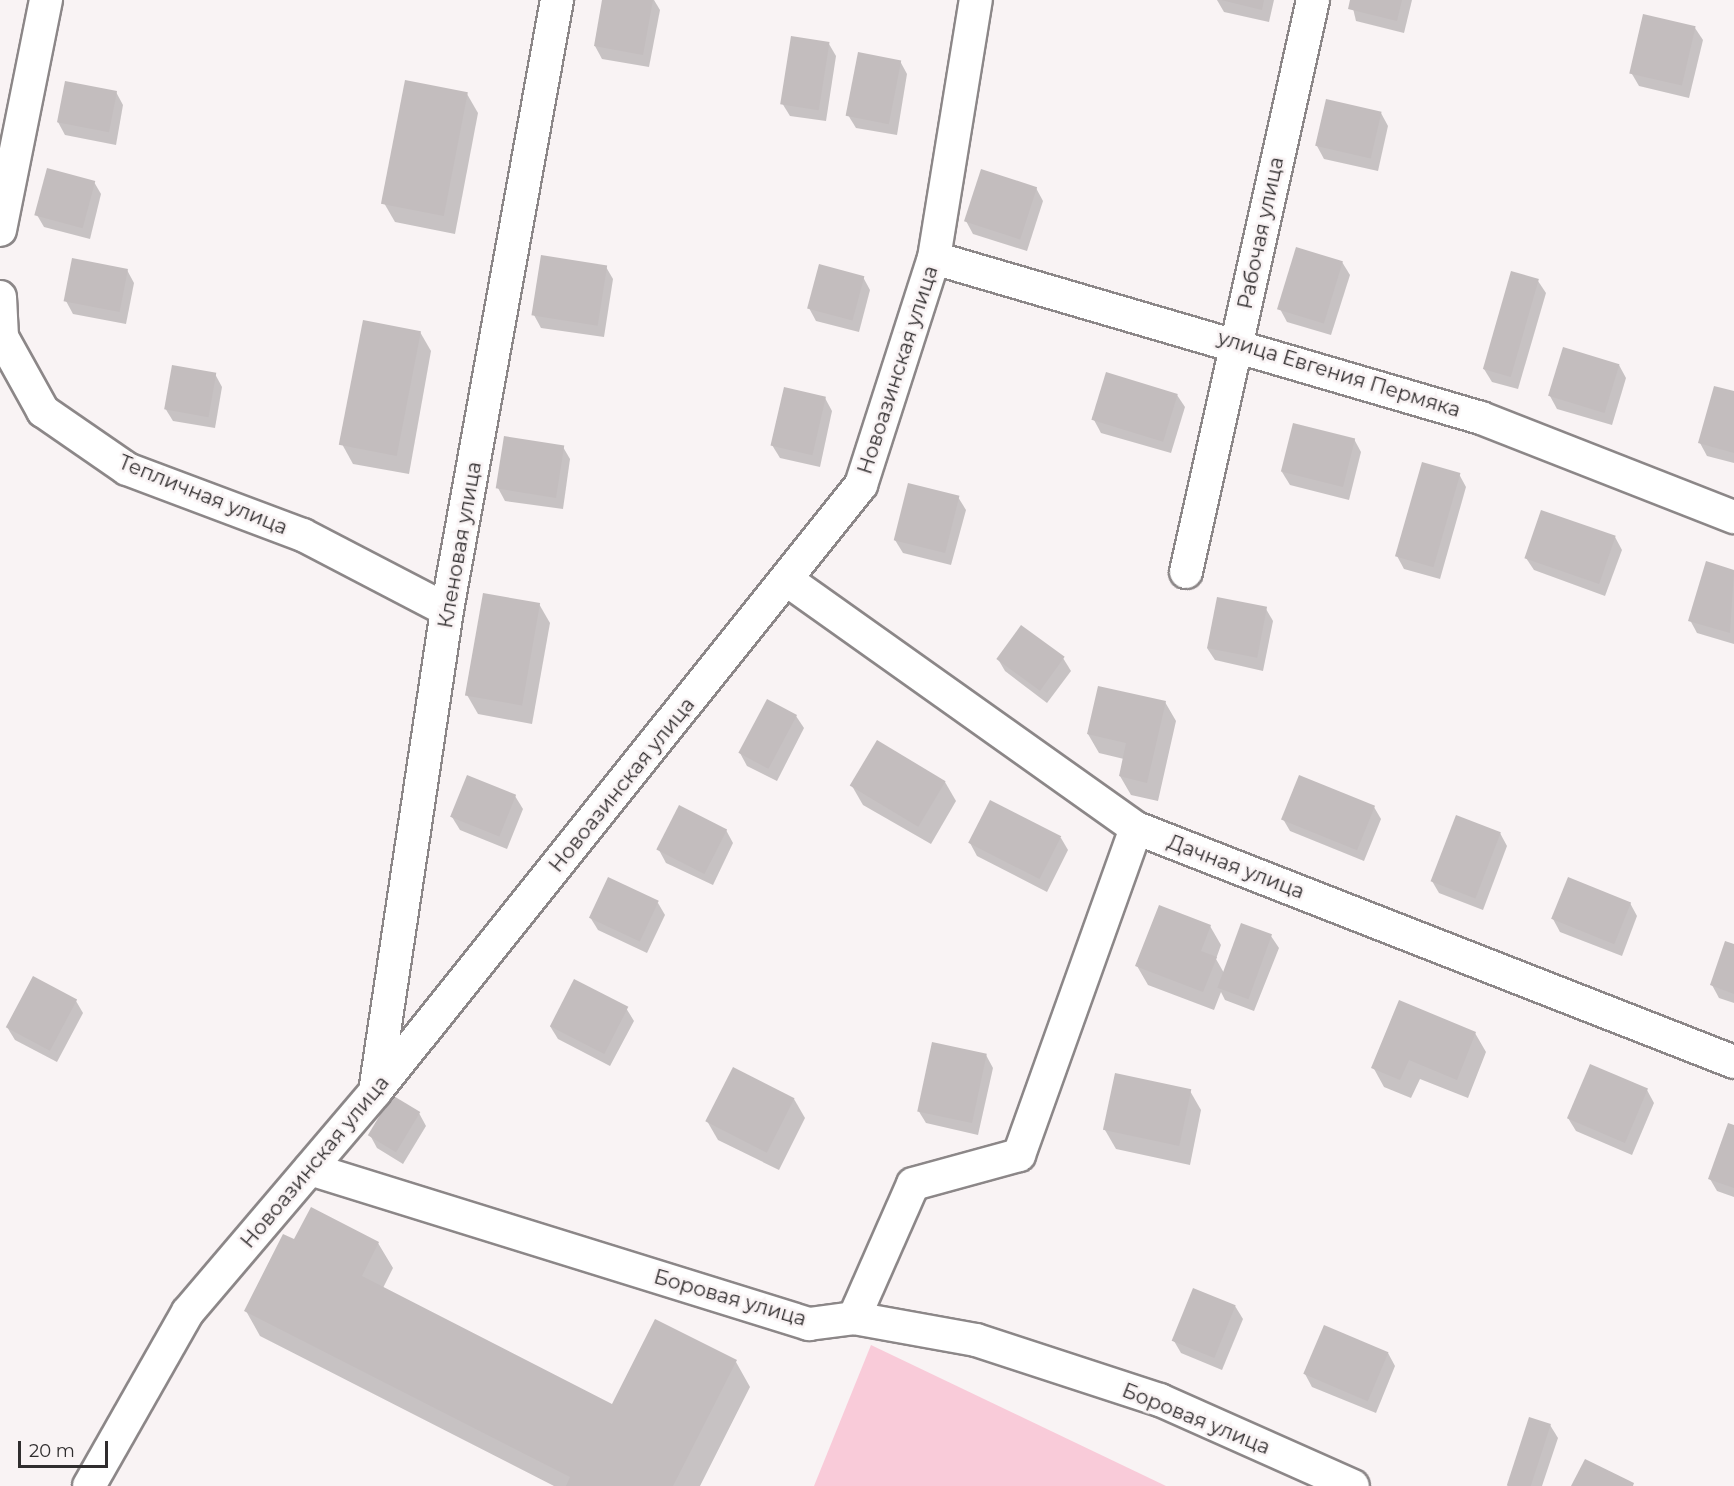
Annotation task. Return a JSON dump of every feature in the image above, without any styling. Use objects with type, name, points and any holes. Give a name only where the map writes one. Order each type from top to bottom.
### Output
[{"type":"street","points":[[0,230],[46,0]]},
{"type":"street","name":"Кленовая улица","points":[[375,1092],[447,610],[557,0]]},
{"type":"street","name":"Новоазинская улица","points":[[89,1486],[188,1312],[375,1092],[861,485],[934,258],[976,0]]},
{"type":"street","name":"Рабочая улица","points":[[1186,572],[1313,0]]},
{"type":"street","name":"улица Евгения Пермяка","points":[[934,258],[1237,342],[1481,418],[1734,517]]},
{"type":"street","name":"Тепличная улица","points":[[0,297],[2,337],[43,411],[127,469],[303,535],[447,610]]},
{"type":"street","name":"Дачная улица","points":[[786,580],[1136,828],[1734,1062]]},
{"type":"street","points":[[854,1318],[913,1184],[1019,1155],[1136,828]]},
{"type":"street","name":"Боровая улица","points":[[310,1169],[809,1324],[854,1318],[976,1340],[1160,1400],[1353,1486]]},
{"type":"shaded area","points":[[871,1345],[1166,1486],[814,1486]]},
{"type":"building","points":[[602,0],[653,0],[643,55],[594,46]]},
{"type":"building","points":[[1221,0],[1264,0],[1262,10]]},
{"type":"building","points":[[1350,0],[1402,0],[1397,21],[1348,9]]},
{"type":"building","points":[[1643,14],[1696,26],[1682,86],[1629,73]]},
{"type":"building","points":[[791,36],[830,42],[819,110],[780,104]]},
{"type":"building","points":[[858,52],[901,60],[889,124],[846,116]]},
{"type":"building","points":[[405,80],[468,92],[444,216],[381,204]]},
{"type":"building","points":[[65,81],[117,91],[109,132],[57,122]]},
{"type":"building","points":[[1326,99],[1382,112],[1371,159],[1315,146]]},
{"type":"building","points":[[47,168],[95,181],[83,228],[34,215]]},
{"type":"building","points":[[981,169],[1037,187],[1020,240],[964,221]]},
{"type":"building","points":[[1296,247],[1343,261],[1324,323],[1277,309]]},
{"type":"building","points":[[541,255],[607,265],[598,326],[531,315]]},
{"type":"building","points":[[72,258],[128,269],[120,312],[64,301]]},
{"type":"building","points":[[819,264],[864,276],[852,321],[807,308]]},
{"type":"building","points":[[1511,271],[1539,279],[1511,377],[1483,369]]},
{"type":"building","points":[[363,320],[421,331],[397,456],[339,445]]},
{"type":"building","points":[[1563,347],[1619,364],[1605,413],[1548,396]]},
{"type":"building","points":[[172,365],[216,373],[209,417],[164,409]]},
{"type":"building","points":[[1106,372],[1178,394],[1163,442],[1091,420]]},
{"type":"building","points":[[1714,386],[1734,391],[1734,453],[1698,443]]},
{"type":"building","points":[[784,387],[826,397],[812,455],[771,445]]},
{"type":"building","points":[[1293,423],[1355,438],[1343,487],[1281,472]]},
{"type":"building","points":[[504,436],[564,446],[556,498],[496,488]]},
{"type":"building","points":[[1422,462],[1460,473],[1433,567],[1395,556]]},
{"type":"building","points":[[908,483],[959,496],[945,553],[894,540]]},
{"type":"building","points":[[1541,510],[1616,536],[1599,584],[1524,558]]},
{"type":"building","points":[[1706,561],[1734,570],[1730,633],[1688,621]]},
{"type":"building","points":[[483,593],[540,603],[522,705],[465,695]]},
{"type":"building","points":[[1217,597],[1267,607],[1257,658],[1207,648]]},
{"type":"building","points":[[1021,625],[1065,657],[1040,691],[996,659]]},
{"type":"building","points":[[1098,686],[1166,701],[1147,783],[1119,776],[1126,743],[1087,734]]},
{"type":"building","points":[[767,699],[797,715],[768,769],[738,753]]},
{"type":"building","points":[[877,740],[946,781],[918,827],[850,785]]},
{"type":"building","points":[[467,775],[516,795],[499,837],[450,817]]},
{"type":"building","points":[[1299,775],[1375,806],[1357,850],[1281,820]]},
{"type":"building","points":[[990,800],[1061,836],[1039,879],[968,843]]},
{"type":"building","points":[[679,805],[727,830],[704,874],[656,850]]},
{"type":"building","points":[[1456,815],[1501,832],[1475,898],[1431,881]]},
{"type":"building","points":[[608,877],[659,901],[640,941],[589,918]]},
{"type":"building","points":[[1568,877],[1631,902],[1614,944],[1551,919]]},
{"type":"building","points":[[1159,905],[1211,925],[1201,951],[1217,957],[1203,992],[1135,966]]},
{"type":"building","points":[[1241,923],[1272,934],[1248,999],[1217,988]]},
{"type":"building","points":[[1725,941],[1734,944],[1734,994],[1710,985]]},
{"type":"building","points":[[33,976],[77,999],[50,1051],[6,1027]]},
{"type":"building","points":[[574,979],[628,1007],[604,1054],[550,1026]]},
{"type":"building","points":[[1399,1000],[1476,1032],[1457,1080],[1409,1060],[1400,1080],[1371,1068]]},
{"type":"building","points":[[932,1042],[987,1054],[972,1123],[917,1111]]},
{"type":"building","points":[[1590,1064],[1648,1089],[1625,1143],[1567,1118]]},
{"type":"building","points":[[733,1067],[794,1098],[767,1153],[705,1121]]},
{"type":"building","points":[[1115,1073],[1191,1089],[1179,1146],[1103,1130]]},
{"type":"building","points":[[392,1095],[420,1112],[396,1152],[368,1135]]},
{"type":"building","points":[[1728,1123],[1734,1125],[1734,1188],[1708,1179]]},
{"type":"building","points":[[311,1207],[379,1242],[362,1276],[612,1404],[655,1319],[737,1360],[673,1486],[566,1486],[570,1477],[244,1311],[283,1234],[294,1239]]},
{"type":"building","points":[[1193,1288],[1236,1305],[1214,1358],[1172,1341]]},
{"type":"building","points":[[1324,1325],[1388,1352],[1368,1401],[1303,1374]]},
{"type":"building","points":[[1529,1417],[1551,1424],[1531,1486],[1507,1485]]},
{"type":"building","points":[[1585,1459],[1634,1483],[1633,1486],[1571,1486]]}]
